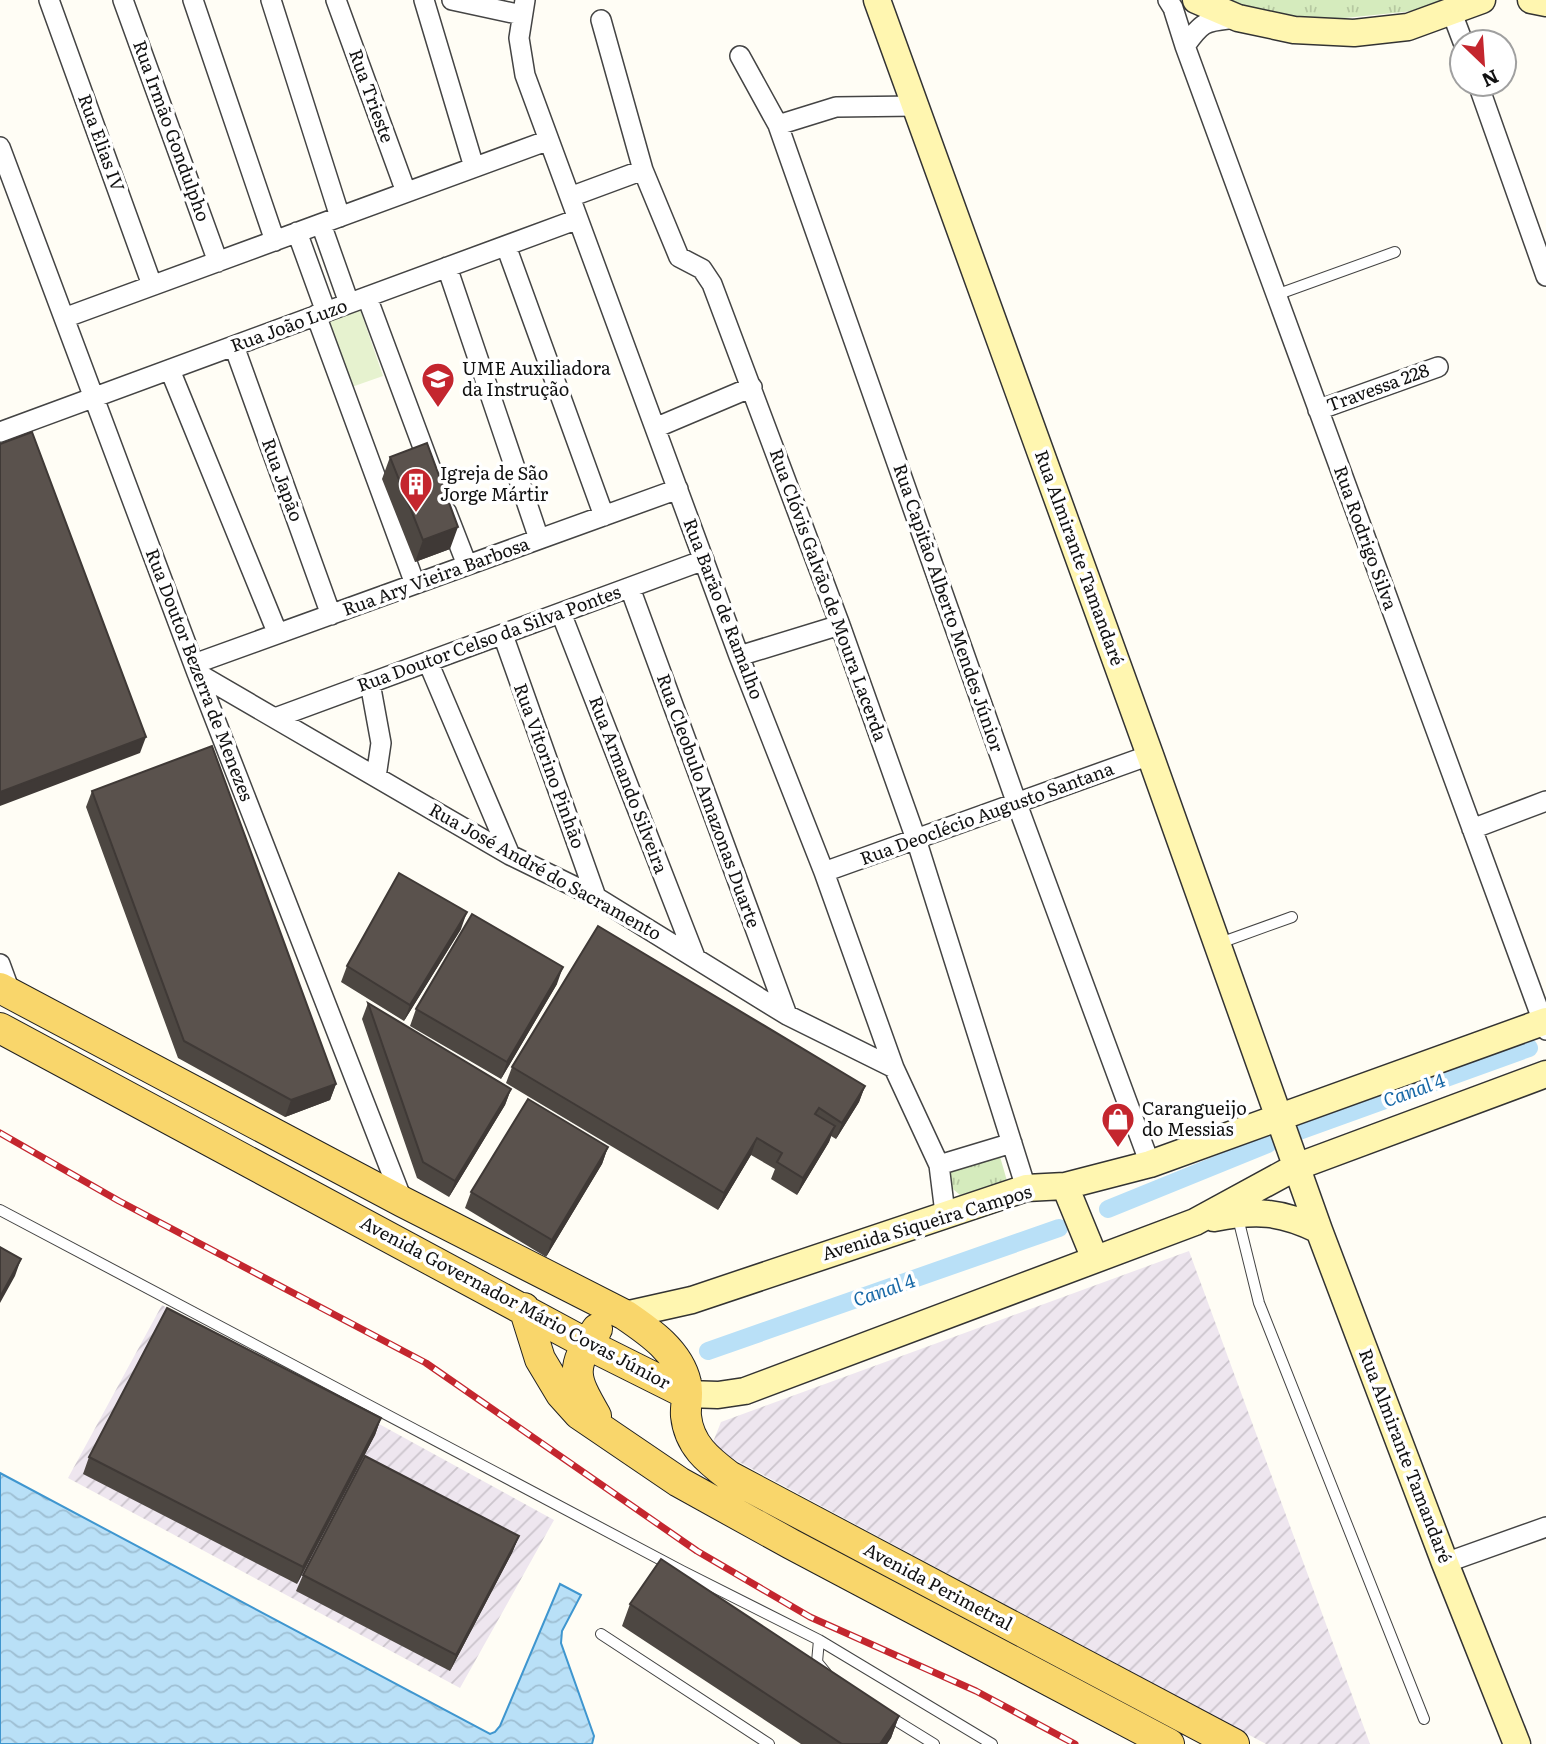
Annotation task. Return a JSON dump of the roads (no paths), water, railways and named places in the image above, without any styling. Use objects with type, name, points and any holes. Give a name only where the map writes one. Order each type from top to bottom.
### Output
[{"type":"main road","name":"Rua Almirante Tamandaré","points":[[877,0],[1319,1230],[1445,1563],[1517,1744]]},
{"type":"main road","points":[[1196,0],[1238,18],[1294,30],[1354,33],[1408,27],[1459,6],[1482,0]]},
{"type":"main road","points":[[1531,0],[1546,3]]},
{"type":"main road","name":"Avenida Governador Mário Covas Júnior","points":[[6,991],[403,1202],[625,1315],[650,1333],[672,1355],[686,1383],[687,1394]]},
{"type":"main road","name":"Avenida Siqueira Campos","points":[[625,1315],[692,1300],[1026,1188],[1068,1192],[1280,1121],[1545,1025]]},
{"type":"main road","name":"Avenida Governador Mário Covas Júnior","points":[[0,1028],[587,1344],[687,1394]]},
{"type":"main road","points":[[1195,1222],[1295,1164],[1546,1074]]},
{"type":"main road","points":[[1068,1192],[1092,1252]]},
{"type":"main road","points":[[687,1394],[718,1395],[746,1391],[1092,1252],[1195,1222],[1237,1214],[1268,1212],[1297,1220],[1319,1230]]},
{"type":"main road","name":"Avenida Perimetral","points":[[524,1308],[540,1359],[561,1394],[579,1414],[606,1433],[679,1482],[791,1544],[1169,1744]]},
{"type":"main road","points":[[606,1433],[579,1386],[578,1362],[597,1328],[625,1315]]},
{"type":"main road","name":"Avenida Perimetral","points":[[687,1394],[685,1415],[690,1436],[704,1458],[729,1476],[1234,1744]]},
{"type":"street","name":"Rua Elias IV","points":[[49,0],[152,285]]},
{"type":"street","name":"Rua Irmão Gondulpho","points":[[123,0],[218,262]]},
{"type":"street","points":[[193,0],[275,241]]},
{"type":"street","points":[[271,0],[340,216]]},
{"type":"street","name":"Rua Trieste","points":[[336,0],[406,192]]},
{"type":"street","points":[[424,0],[474,167]]},
{"type":"street","points":[[452,0],[524,7]]},
{"type":"street","name":"Rua Rodrigo Silva","points":[[1168,0],[1545,1025]]},
{"type":"street","points":[[1459,6],[1461,28]]},
{"type":"street","name":"Rua Barão de Ramalho","points":[[524,7],[519,38],[522,64],[739,656],[824,872],[894,1068],[939,1165],[945,1213]]},
{"type":"street","points":[[1185,46],[1199,26],[1238,18]]},
{"type":"street","name":"Rua Clóvis Galvão de Moura Lacerda","points":[[601,20],[643,170],[679,257],[702,270],[712,284],[840,625],[916,839],[1026,1188]]},
{"type":"street","name":"Rua Capitão Alberto Mendes Júnior","points":[[740,55],[778,125],[1017,804],[1150,1164]]},
{"type":"street","points":[[1483,98],[1546,276]]},
{"type":"street","points":[[778,125],[836,107],[916,106]]},
{"type":"street","points":[[64,318],[549,140]]},
{"type":"street","name":"Rua Doutor Bezerra de Menezes","points":[[0,147],[196,669],[403,1202]]},
{"type":"street","points":[[570,197],[643,170]]},
{"type":"street","name":"Rua João Luzo","points":[[0,432],[578,219]]},
{"type":"street","points":[[321,224],[358,300],[467,565]]},
{"type":"street","points":[[297,233],[321,314],[415,584]]},
{"type":"street","points":[[506,246],[604,516]]},
{"type":"street","points":[[447,267],[540,539]]},
{"type":"street","name":"Rua Japão","points":[[234,346],[331,615]]},
{"type":"street","name":"Travessa 228","points":[[1318,410],[1437,367]]},
{"type":"street","points":[[170,370],[277,632]]},
{"type":"street","points":[[655,428],[752,387]]},
{"type":"street","name":"Rua Ary Vieira Barbosa","points":[[196,669],[277,632],[331,615],[678,489]]},
{"type":"street","name":"Rua Doutor Celso da Silva Pontes","points":[[275,718],[704,560]]},
{"type":"street","name":"Rua Cleobulo Amazonas Duarte","points":[[630,588],[787,1015]]},
{"type":"street","name":"Rua Armando Silveira","points":[[561,613],[695,957]]},
{"type":"street","points":[[739,656],[840,625]]},
{"type":"street","name":"Rua Vitorino Pinhão","points":[[503,635],[596,897]]},
{"type":"street","points":[[428,662],[510,855]]},
{"type":"street","name":"Rua José André do Sacramento","points":[[196,669],[510,855],[596,897],[787,1015],[894,1068]]},
{"type":"street","points":[[370,682],[381,743],[376,777]]},
{"type":"street","name":"Rua Deoclécio Augusto Santana","points":[[824,872],[1150,755]]},
{"type":"street","points":[[1472,829],[1546,801]]},
{"type":"street","points":[[0,964],[6,991]]},
{"type":"street","points":[[939,1165],[1012,1143]]},
{"type":"street","points":[[1445,1563],[1546,1527]]},
{"type":"lane","points":[[1276,295],[1395,252]]},
{"type":"lane","points":[[1217,944],[1292,917]]},
{"type":"lane","points":[[0,1210],[682,1571],[819,1640],[992,1744]]},
{"type":"lane","points":[[1237,1214],[1259,1303],[1424,1719]]},
{"type":"lane","points":[[601,1634],[769,1744]]},
{"type":"lane","points":[[819,1640],[817,1662],[830,1679]]},
{"type":"lane","points":[[877,1708],[934,1744]]},
{"type":"water","points":[[0,1473],[490,1734],[500,1726],[560,1584],[581,1595],[562,1631],[561,1643],[594,1736],[592,1744],[0,1744]]},
{"type":"waterway","name":"Canal 4","points":[[1299,1131],[1529,1048]]},
{"type":"waterway","name":"Canal 4","points":[[1108,1209],[1268,1144]]},
{"type":"waterway","name":"Canal 4","points":[[708,1351],[1059,1228]]},
{"type":"railway","points":[[0,1133],[119,1201],[426,1363],[697,1551],[810,1617],[976,1691],[1075,1744]]},
{"type":"place","name":"UME Auxiliadora da Instrução","points":[[438,409]]},
{"type":"place","name":"Igreja de São Jorge Mártir","points":[[416,514]]},
{"type":"place","name":"Carangueijo do Messias","points":[[1118,1149]]}]
